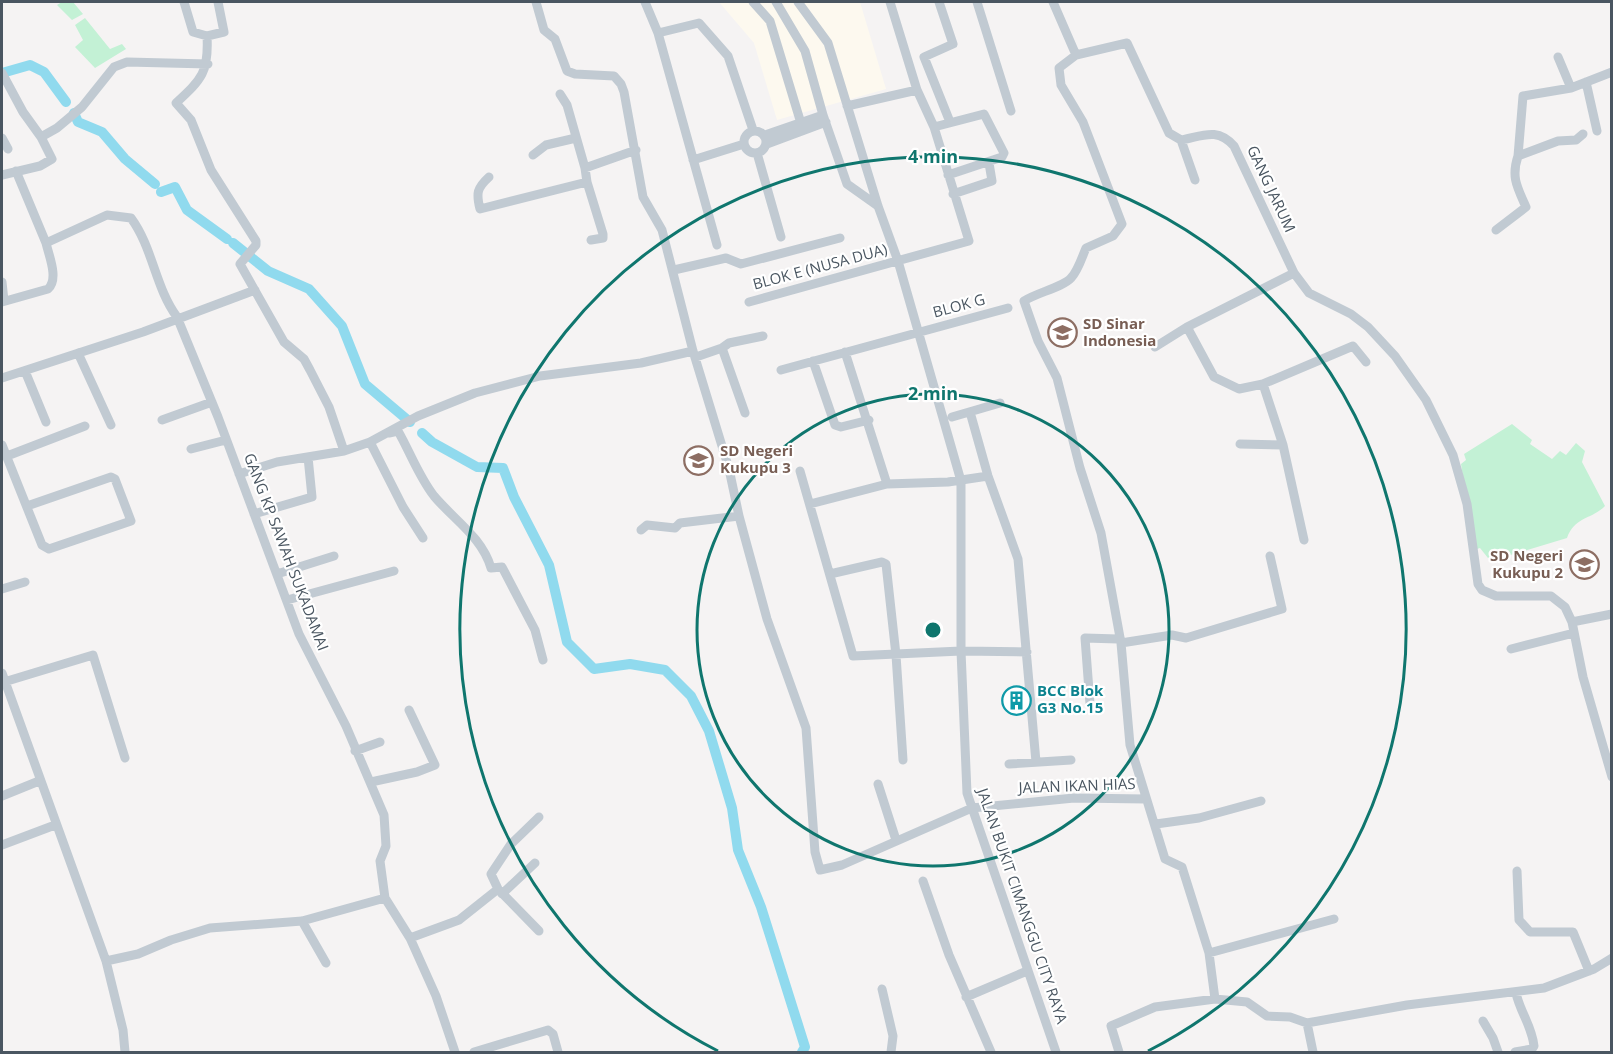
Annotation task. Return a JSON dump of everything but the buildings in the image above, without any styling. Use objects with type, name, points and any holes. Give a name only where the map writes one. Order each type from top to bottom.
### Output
[{"type":"street","points":[[184,2],[193,32],[207,36],[224,32],[218,2]]},
{"type":"street","points":[[536,2],[544,30],[555,39],[567,71],[575,74],[614,76],[621,84],[636,150],[643,197],[662,230],[694,354],[729,469],[738,516],[680,523],[675,528],[647,525],[641,530]]},
{"type":"street","points":[[645,2],[658,33],[717,245]]},
{"type":"street","points":[[753,2],[770,21],[802,126]]},
{"type":"street","points":[[776,2],[805,51],[824,119],[848,184],[878,206]]},
{"type":"street","points":[[783,11],[793,2]]},
{"type":"street","name":"JALAN BUKIT CIMANGGU CITY RAYA","points":[[798,2],[828,43],[878,206],[898,261],[962,481],[964,776],[972,807],[1056,1053]]},
{"type":"street","points":[[890,2],[917,90],[934,127],[953,194],[992,181],[989,162]]},
{"type":"street","points":[[908,62],[953,44],[939,2]]},
{"type":"street","points":[[976,2],[1011,111]]},
{"type":"street","points":[[1053,2],[1076,55]]},
{"type":"street","points":[[658,33],[699,23],[728,56],[753,130],[766,139]]},
{"type":"street","points":[[207,36],[208,64],[200,80],[176,103],[191,120],[211,170],[256,241],[256,245],[240,264],[284,342],[304,359],[329,407],[344,451]]},
{"type":"street","points":[[1146,799],[1130,745],[1120,641],[1101,533],[1080,468],[1057,378],[1038,341],[1024,301],[1037,293],[1066,282],[1072,277],[1086,248],[1113,236],[1122,224],[1083,122],[1060,85],[1059,68],[1076,55],[1128,43],[1169,133],[1181,141],[1195,180]]},
{"type":"street","points":[[924,57],[950,122]]},
{"type":"street","points":[[1558,57],[1571,88]]},
{"type":"street","points":[[41,137],[57,128],[82,107],[114,67],[127,62],[208,64]]},
{"type":"street","points":[[2,73],[52,159],[40,166],[2,175]]},
{"type":"street","points":[[1496,230],[1526,207],[1514,180],[1513,172],[1518,156],[1523,96],[1571,88],[1610,75]]},
{"type":"street","points":[[1586,82],[1598,131]]},
{"type":"street","points":[[847,106],[917,90]]},
{"type":"street","points":[[560,94],[567,105],[603,234],[603,238],[591,240]]},
{"type":"street","points":[[934,127],[982,113],[987,116],[1004,155],[948,175]]},
{"type":"street","points":[[781,237],[758,153],[766,139],[824,119]]},
{"type":"street","points":[[753,130],[746,135],[744,144],[749,151],[758,153]]},
{"type":"street","name":"GANG JARUM","points":[[1181,141],[1218,133],[1225,135],[1234,146],[1294,273],[1309,293],[1351,314],[1368,327],[1395,356],[1426,400],[1453,455],[1467,504],[1478,584],[1482,590],[1496,596],[1551,596],[1565,607],[1572,622],[1583,677],[1609,752],[1611,777]]},
{"type":"street","points":[[1518,156],[1558,141],[1576,140],[1583,134]]},
{"type":"street","points":[[2,138],[8,149]]},
{"type":"street","points":[[532,155],[546,146],[576,138]]},
{"type":"street","points":[[693,160],[744,144]]},
{"type":"street","points":[[585,168],[636,150]]},
{"type":"street","points":[[2,282],[3,301],[48,289],[52,286],[54,279],[45,243],[16,171]]},
{"type":"street","points":[[489,177],[479,186],[477,195],[480,208],[587,182]]},
{"type":"street","name":"BLOK E (NUSA DUA)","points":[[749,302],[969,241],[953,194]]},
{"type":"street","name":"GANG KP SAWAH SUKADAMAI","points":[[45,243],[107,215],[131,218],[141,231],[168,305],[177,317],[212,402],[299,634],[346,726],[384,815],[386,846],[380,861],[385,898]]},
{"type":"street","points":[[674,270],[726,258],[741,264],[840,238]]},
{"type":"street","points":[[1155,347],[1187,327],[1294,273]]},
{"type":"street","points":[[2,378],[143,332],[177,317],[255,290]]},
{"type":"street","name":"BLOK G","points":[[781,370],[1008,308]]},
{"type":"street","points":[[1187,327],[1214,377],[1239,389],[1263,384],[1353,346],[1366,362]]},
{"type":"street","points":[[238,474],[277,462],[344,451],[370,442],[475,393],[540,376],[694,354],[722,348],[729,343],[764,336]]},
{"type":"street","points":[[722,348],[745,413]]},
{"type":"street","points":[[845,352],[869,420],[887,484]]},
{"type":"street","points":[[78,353],[111,425]]},
{"type":"street","points":[[813,361],[835,424],[841,427],[869,420]]},
{"type":"street","points":[[25,371],[46,422]]},
{"type":"street","points":[[1263,384],[1283,445],[1304,540]]},
{"type":"street","points":[[162,420],[212,402]]},
{"type":"street","points":[[952,417],[1000,404]]},
{"type":"street","points":[[970,412],[988,476],[1018,559],[1036,762]]},
{"type":"street","points":[[7,456],[86,426]]},
{"type":"street","points":[[381,436],[398,431],[435,497],[472,534],[488,557],[491,568],[502,567],[535,630],[543,660]]},
{"type":"street","points":[[191,449],[226,440]]},
{"type":"street","points":[[370,442],[403,507],[423,538]]},
{"type":"street","points":[[1240,444],[1283,445]]},
{"type":"street","points":[[2,445],[42,545],[49,549],[131,521],[115,480],[111,477],[27,506]]},
{"type":"street","points":[[254,514],[312,497],[308,457]]},
{"type":"street","points":[[800,471],[853,656],[896,656],[962,651],[1027,652]]},
{"type":"street","points":[[810,504],[887,484],[962,481],[988,476]]},
{"type":"street","name":"JALAN IKAN HIAS","points":[[738,516],[767,619],[806,728],[815,852],[820,870],[842,865],[972,807],[1074,798],[1146,799],[1156,824],[1165,859],[1182,867],[1209,953],[1215,999]]},
{"type":"street","points":[[277,574],[334,556]]},
{"type":"street","points":[[1089,705],[1085,638],[1120,641],[1172,635],[1186,638],[1282,609],[1270,556]]},
{"type":"street","points":[[830,574],[882,562],[886,564],[896,656],[903,760]]},
{"type":"street","points":[[286,600],[394,571]]},
{"type":"street","points":[[2,589],[25,582]]},
{"type":"street","points":[[1572,622],[1611,614]]},
{"type":"street","points":[[1511,649],[1574,633]]},
{"type":"street","points":[[125,758],[93,655],[3,678],[106,961],[123,1030],[125,1053]]},
{"type":"street","points":[[371,782],[417,772],[435,765],[409,710]]},
{"type":"street","points":[[355,751],[380,742]]},
{"type":"street","points":[[1009,764],[1071,760]]},
{"type":"street","points":[[2,796],[39,781]]},
{"type":"street","points":[[878,784],[896,840]]},
{"type":"street","points":[[1156,824],[1199,818],[1261,801]]},
{"type":"street","points":[[539,817],[511,844],[491,874],[500,891],[539,931]]},
{"type":"street","points":[[2,845],[55,825]]},
{"type":"street","points":[[410,938],[459,920],[535,863]]},
{"type":"street","points":[[1517,871],[1519,920],[1522,926],[1530,933],[1572,932],[1589,971]]},
{"type":"street","points":[[923,880],[966,997],[991,1053]]},
{"type":"street","points":[[106,961],[138,954],[171,939],[210,928],[302,921],[385,898],[410,938],[436,996],[455,1053]]},
{"type":"street","points":[[1209,953],[1334,919]]},
{"type":"street","points":[[302,921],[326,963]]},
{"type":"street","points":[[1119,1053],[1111,1031],[1112,1024],[1155,1007],[1215,999],[1241,1000],[1267,1016],[1290,1017],[1307,1023],[1407,1005],[1516,993],[1554,985],[1589,971],[1611,958]]},
{"type":"street","points":[[966,997],[1027,971]]},
{"type":"street","points":[[882,989],[893,1036],[891,1053]]},
{"type":"street","points":[[1515,1053],[1532,1049],[1534,1046],[1530,1024],[1518,1004],[1516,993]]},
{"type":"street","points":[[1483,1021],[1493,1038],[1498,1053]]},
{"type":"street","points":[[1307,1023],[1313,1053]]},
{"type":"street","points":[[474,1053],[548,1030],[553,1034],[558,1053]]},
{"type":"shaded area","points":[[719,2],[860,2],[886,89],[777,120],[754,43]]},
{"type":"green space","points":[[62,2],[73,2],[83,14],[72,20],[57,5]]},
{"type":"green space","points":[[85,18],[110,49],[122,44],[126,49],[95,68],[75,47],[83,40],[75,25]]},
{"type":"green space","points":[[1512,424],[1532,440],[1530,444],[1552,459],[1560,451],[1566,455],[1576,443],[1585,451],[1582,462],[1605,506],[1574,526],[1567,538],[1507,556],[1488,558],[1480,548],[1474,550],[1461,464],[1466,460],[1464,454]]},
{"type":"waterway","points":[[2,73],[30,65],[44,72],[66,102]]},
{"type":"waterway","points":[[74,113],[78,122],[102,132],[125,159],[155,184]]},
{"type":"waterway","points":[[161,192],[175,187],[187,210],[227,239]]},
{"type":"waterway","points":[[233,243],[268,271],[309,289],[342,326],[365,384],[410,422]]},
{"type":"waterway","points":[[422,433],[432,442],[477,467],[503,468],[514,497],[549,565],[567,642],[594,669],[630,664],[665,670],[691,696],[709,731],[732,808],[738,850],[761,907],[805,1047],[802,1052]]},
{"type":"place","name":"SD Sinar Indonesia","points":[[1062,333]]},
{"type":"place","name":"SD Negeri Kukupu 3","points":[[699,460]]},
{"type":"place","name":"SD Negeri Kukupu 2","points":[[1584,565]]},
{"type":"place","name":"BCC Blok G3 No.15","points":[[1016,700]]}]
